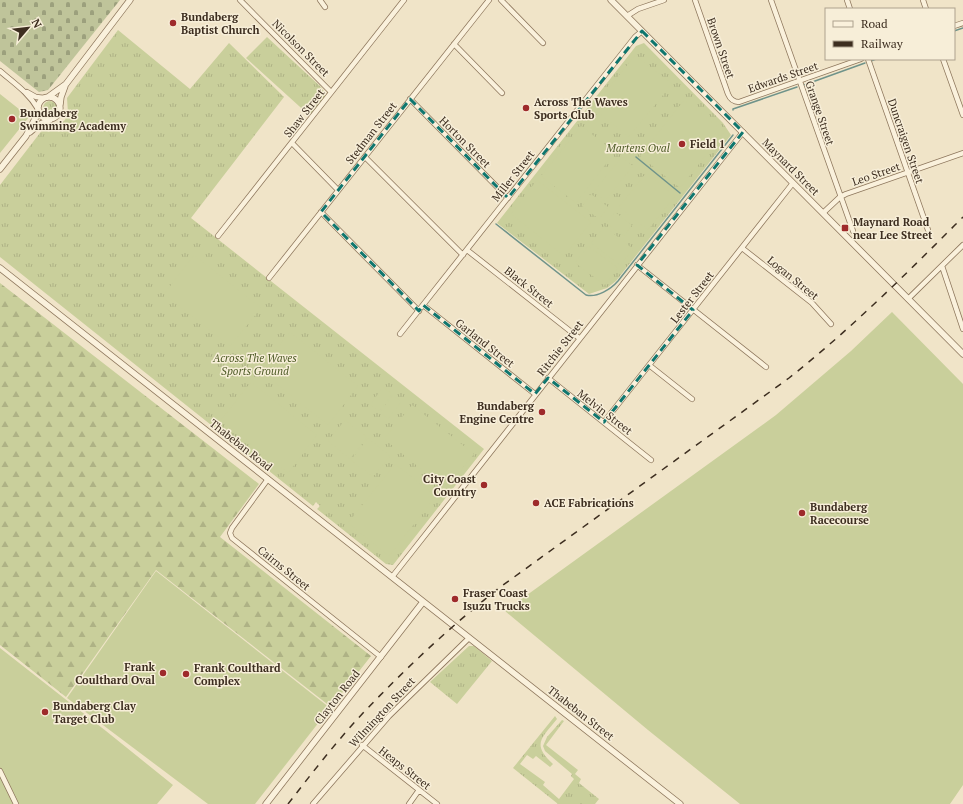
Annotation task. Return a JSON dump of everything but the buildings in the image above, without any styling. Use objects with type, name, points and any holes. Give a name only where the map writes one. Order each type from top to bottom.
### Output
[{"type":"street","points":[[0,169],[26,136],[38,125],[55,118],[59,114],[60,97],[66,84],[130,0]]},
{"type":"street","name":"Nicolson Street","points":[[240,0],[331,92]]},
{"type":"street","points":[[320,0],[325,7]]},
{"type":"street","name":"Shaw Street","points":[[218,236],[404,0]]},
{"type":"street","name":"Stedman Street","points":[[269,278],[489,0]]},
{"type":"street","points":[[501,0],[543,43]]},
{"type":"street","name":"Maynard Street","points":[[612,0],[963,356]]},
{"type":"street","points":[[627,16],[638,9],[664,0]]},
{"type":"street","name":"Brown Street","points":[[695,0],[728,94],[733,100]]},
{"type":"street","name":"Grange Street","points":[[771,0],[853,231]]},
{"type":"street","name":"Miller Street","points":[[400,334],[635,37],[642,31]]},
{"type":"street","points":[[454,44],[502,93]]},
{"type":"street","name":"Edwards Street","points":[[733,100],[739,102],[858,60]]},
{"type":"street","name":"Duncraigen Street","points":[[868,60],[928,230]]},
{"type":"street","points":[[943,60],[963,114]]},
{"type":"street","points":[[0,72],[22,89],[36,97],[54,98],[60,105]]},
{"type":"street","points":[[26,136],[40,102],[66,84]]},
{"type":"street","points":[[22,89],[34,102],[44,118],[50,120]]},
{"type":"street","name":"Horton Street","points":[[410,99],[508,198]]},
{"type":"street","name":"Ritchie Street","points":[[392,577],[743,132]]},
{"type":"street","points":[[292,143],[338,190]]},
{"type":"street","name":"Leo Street","points":[[823,213],[840,197],[963,153]]},
{"type":"street","points":[[365,157],[463,255]]},
{"type":"street","name":"Lester Street","points":[[604,422],[793,183]]},
{"type":"street","points":[[321,212],[419,311]]},
{"type":"street","points":[[908,299],[963,245]]},
{"type":"street","name":"Logan Street","points":[[742,248],[812,303],[831,324]]},
{"type":"street","name":"Black Street","points":[[467,250],[580,338]]},
{"type":"street","points":[[637,266],[766,367]]},
{"type":"street","points":[[942,266],[963,329]]},
{"type":"street","name":"Thabeban Road","points":[[0,268],[469,638]]},
{"type":"street","name":"Garland Street","points":[[423,306],[535,394]]},
{"type":"street","points":[[649,365],[692,399]]},
{"type":"street","name":"Melvin Street","points":[[548,378],[651,460]]},
{"type":"street","name":"Cairns Street","points":[[268,479],[232,528],[230,533],[232,538],[381,657]]},
{"type":"street","name":"Clayton Road","points":[[266,804],[423,602]]},
{"type":"street","name":"Wilmington Street","points":[[313,804],[362,745],[389,716],[469,638]]},
{"type":"street","name":"Thabeban Street","points":[[469,638],[680,804]]},
{"type":"street","name":"Heaps Street","points":[[362,745],[437,804]]},
{"type":"street","points":[[0,771],[16,804]]},
{"type":"street","points":[[409,804],[419,790]]},
{"type":"highlighted area","points":[[642,31],[743,132],[637,265],[693,310],[604,422],[548,378],[535,394],[423,305],[419,311],[321,212],[410,99],[508,198]]},
{"type":"green space","points":[[0,0],[120,0],[48,90],[39,92],[0,61]]},
{"type":"green space","name":"Across The Waves Sports Ground","points":[[118,30],[190,89],[229,43],[284,97],[191,218],[484,449],[393,565],[386,564],[317,509],[320,506],[316,502],[313,506],[0,257],[0,185],[43,129],[58,126],[65,120],[68,113],[67,98]]},
{"type":"green space","points":[[267,37],[321,87],[325,93],[324,98],[310,116],[246,58]]},
{"type":"green space","name":"Martens Oval","points":[[644,43],[723,123],[731,135],[616,281],[607,288],[589,294],[497,223],[636,46]]},
{"type":"green space","points":[[635,55],[672,84],[629,137],[593,108]]},
{"type":"green space","points":[[0,94],[29,117],[0,153]]},
{"type":"green space","name":"Field 1","points":[[684,100],[724,132],[680,188],[640,156]]},
{"type":"green space","points":[[50,101],[55,103],[57,108],[55,113],[50,115],[45,113],[43,108],[45,103]]},
{"type":"green space","points":[[581,126],[615,152],[576,203],[541,176]]},
{"type":"green space","points":[[622,157],[633,166],[620,182],[608,174]]},
{"type":"green space","points":[[646,173],[675,196],[648,230],[619,207]]},
{"type":"green space","points":[[607,175],[619,184],[605,201],[594,192]]},
{"type":"green space","points":[[537,180],[591,222],[564,256],[511,214]]},
{"type":"green space","points":[[591,194],[608,207],[599,219],[582,206]]},
{"type":"green space","points":[[615,212],[632,225],[624,236],[606,223]]},
{"type":"green space","points":[[604,226],[633,249],[620,265],[591,243]]},
{"type":"green space","points":[[588,246],[618,268],[605,285],[575,263]]},
{"type":"green space","points":[[194,255],[261,308],[230,346],[164,294]]},
{"type":"green space","points":[[0,283],[259,484],[220,537],[371,656],[331,707],[156,570],[66,697],[0,645]]},
{"type":"green space","name":"Bundaberg Racecourse","points":[[892,312],[963,384],[963,785],[950,804],[740,804],[648,730],[505,611],[776,415],[851,351]]},
{"type":"green space","points":[[290,332],[358,386],[328,425],[259,370]]},
{"type":"green space","points":[[251,382],[317,435],[288,473],[221,420]]},
{"type":"green space","points":[[383,387],[392,394],[379,411],[370,405]]},
{"type":"green space","points":[[393,395],[401,402],[388,419],[380,412]]},
{"type":"green space","points":[[412,405],[474,454],[446,489],[384,439]]},
{"type":"green space","points":[[345,420],[367,437],[350,459],[328,441]]},
{"type":"green space","points":[[368,438],[390,456],[373,477],[351,460]]},
{"type":"green space","points":[[395,464],[436,496],[389,556],[348,523]]},
{"type":"green space","name":"Frank Coulthard Complex","points":[[156,571],[330,708],[255,804],[208,804],[67,698]]},
{"type":"green space","points":[[469,646],[474,646],[492,661],[457,704],[430,682]]},
{"type":"green space","points":[[0,648],[173,785],[157,804],[0,804]]},
{"type":"green space","points":[[555,716],[557,719],[543,736],[541,741],[542,751],[553,764],[550,767],[536,756],[533,759],[527,755],[520,764],[545,782],[543,785],[559,799],[574,779],[571,776],[572,774],[545,751],[543,746],[547,737],[562,720],[564,721],[546,745],[578,770],[575,774],[581,779],[579,783],[599,799],[595,804],[558,804],[513,768]]},
{"type":"waterway","points":[[955,31],[963,28]]},
{"type":"waterway","points":[[804,85],[865,63]]},
{"type":"waterway","points":[[733,110],[797,87]]},
{"type":"waterway","points":[[496,224],[586,295],[590,296],[599,294],[608,290],[618,281],[733,135]]},
{"type":"waterway","points":[[636,157],[680,193]]},
{"type":"railway","points":[[288,804],[315,769],[363,713],[446,632],[499,588],[789,378],[857,320],[900,280],[963,217]]},
{"type":"place","name":"Bundaberg Baptist Church","points":[[173,23]]},
{"type":"place","name":"Across The Waves Sports Club","points":[[526,108]]},
{"type":"place","name":"Bundaberg Swimming Academy","points":[[12,119]]},
{"type":"place","name":"Field 1","points":[[682,144]]},
{"type":"place","name":"Maynard Road near Lee Street","points":[[845,228]]},
{"type":"place","name":"Bundaberg Engine Centre","points":[[542,412]]},
{"type":"place","name":"City Coast Country","points":[[484,485]]},
{"type":"place","name":"ACE Fabrications","points":[[536,503]]},
{"type":"place","name":"Bundaberg Racecourse","points":[[802,513]]},
{"type":"place","name":"Fraser Coast Isuzu Trucks","points":[[455,599]]},
{"type":"place","name":"Frank Coulthard Oval","points":[[163,673]]},
{"type":"place","name":"Frank Coulthard Complex","points":[[186,674]]},
{"type":"place","name":"Bundaberg Clay Target Club","points":[[45,712]]}]
